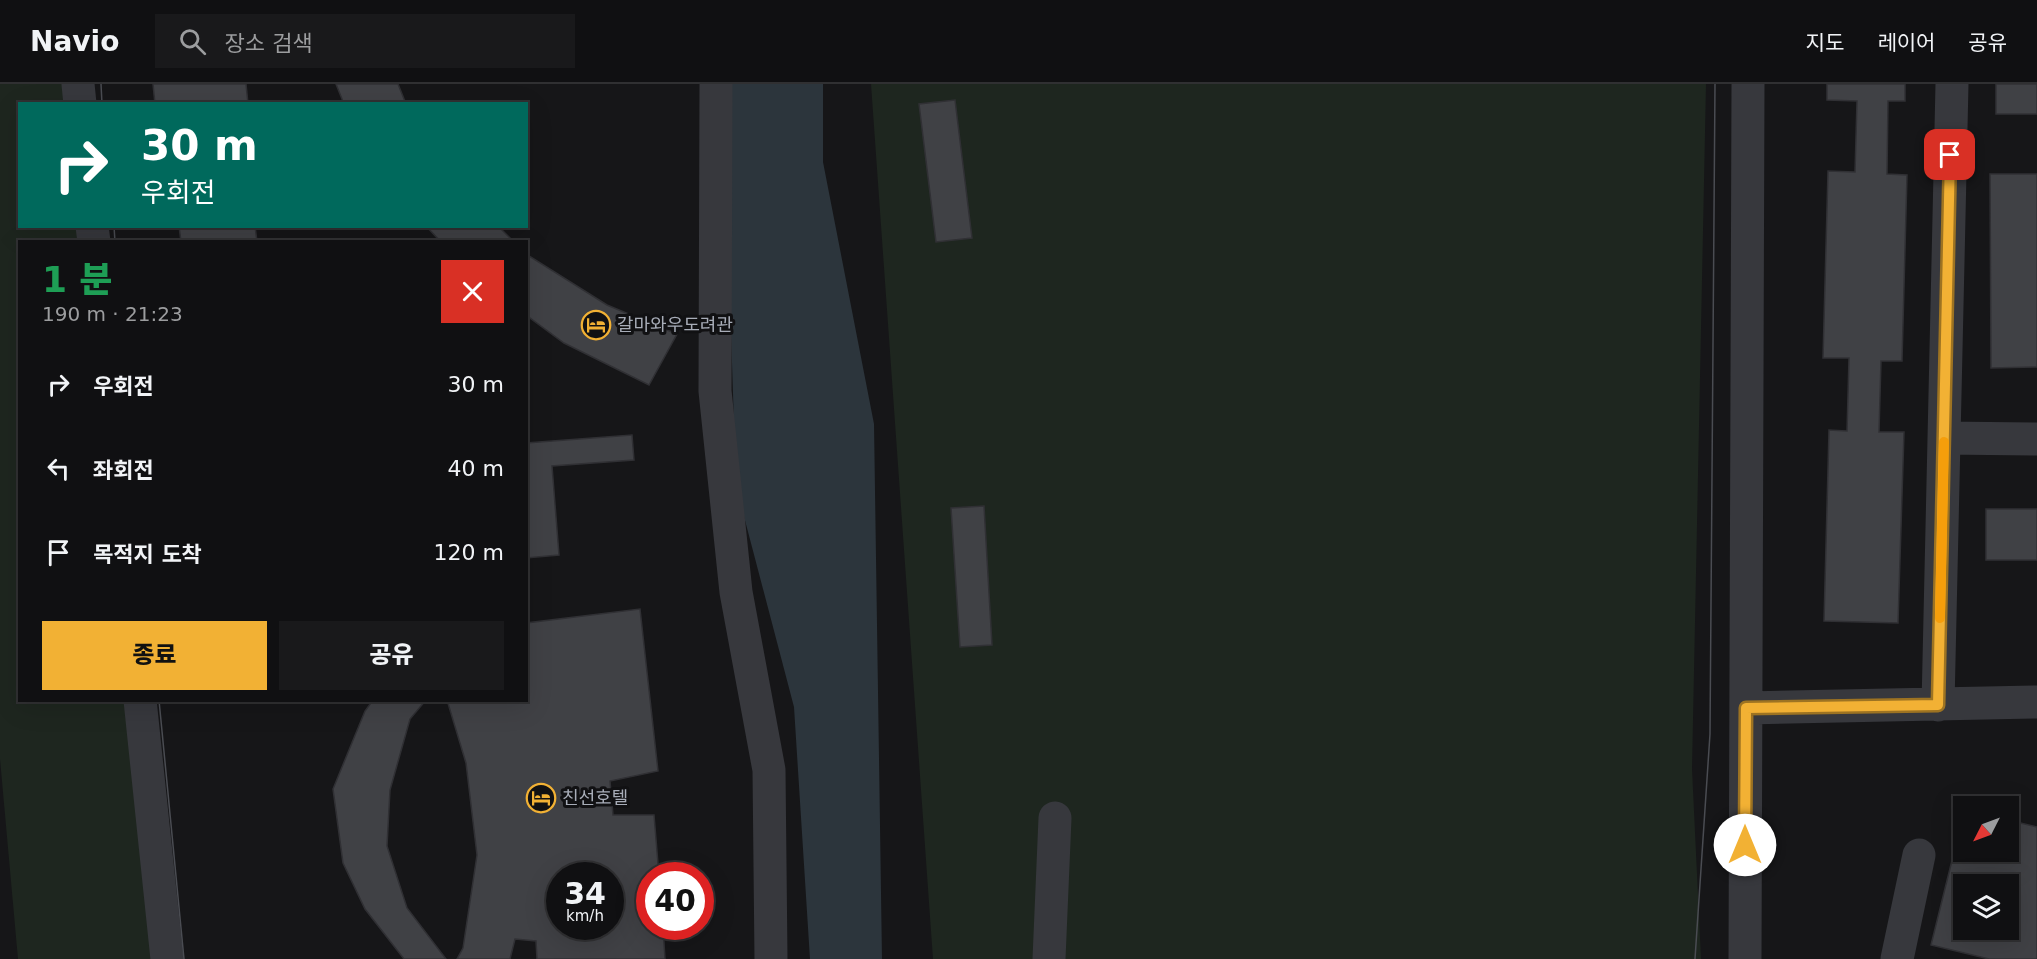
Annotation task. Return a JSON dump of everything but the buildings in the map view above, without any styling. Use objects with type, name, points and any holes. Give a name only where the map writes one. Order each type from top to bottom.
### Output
[{"type":"street","points":[[78,84],[80,102]]},
{"type":"street","points":[[716,84],[715,391],[736,592],[769,770],[771,959]]},
{"type":"street","points":[[1745,959],[1748,84]]},
{"type":"street","points":[[1938,705],[1952,84]]},
{"type":"street","points":[[1944,438],[2037,439]]},
{"type":"street","points":[[141,702],[167,959]]},
{"type":"street","points":[[1746,708],[2037,702]]},
{"type":"street","points":[[1049,959],[1055,818]]},
{"type":"street","points":[[1897,959],[1919,855]]},
{"type":"shaded area","points":[[0,84],[78,84],[80,102],[18,102],[18,228],[92,228],[94,240],[18,240],[18,702],[140,702],[167,959],[18,959],[0,759]]},
{"type":"shaded area","points":[[723,84],[823,84],[823,162],[874,424],[882,959],[810,959],[794,707],[736,486]]},
{"type":"shaded area","points":[[871,84],[1706,84],[1692,769],[1701,959],[933,959]]},
{"type":"tram line","points":[[101,84],[102,102]]},
{"type":"tram line","points":[[1695,959],[1710,734],[1715,84]]},
{"type":"tram line","points":[[114,228],[115,240]]},
{"type":"tram line","points":[[159,702],[184,959]]},
{"type":"slow traffic","points":[[1940,618],[1944,442]]},
{"type":"place","name":"갈마와우도려관","points":[[596,325]]},
{"type":"place","name":"친선호텔","points":[[541,798]]},
{"type":"route","points":[[1745,845],[1746,708],[1938,705],[1950,155]]}]
